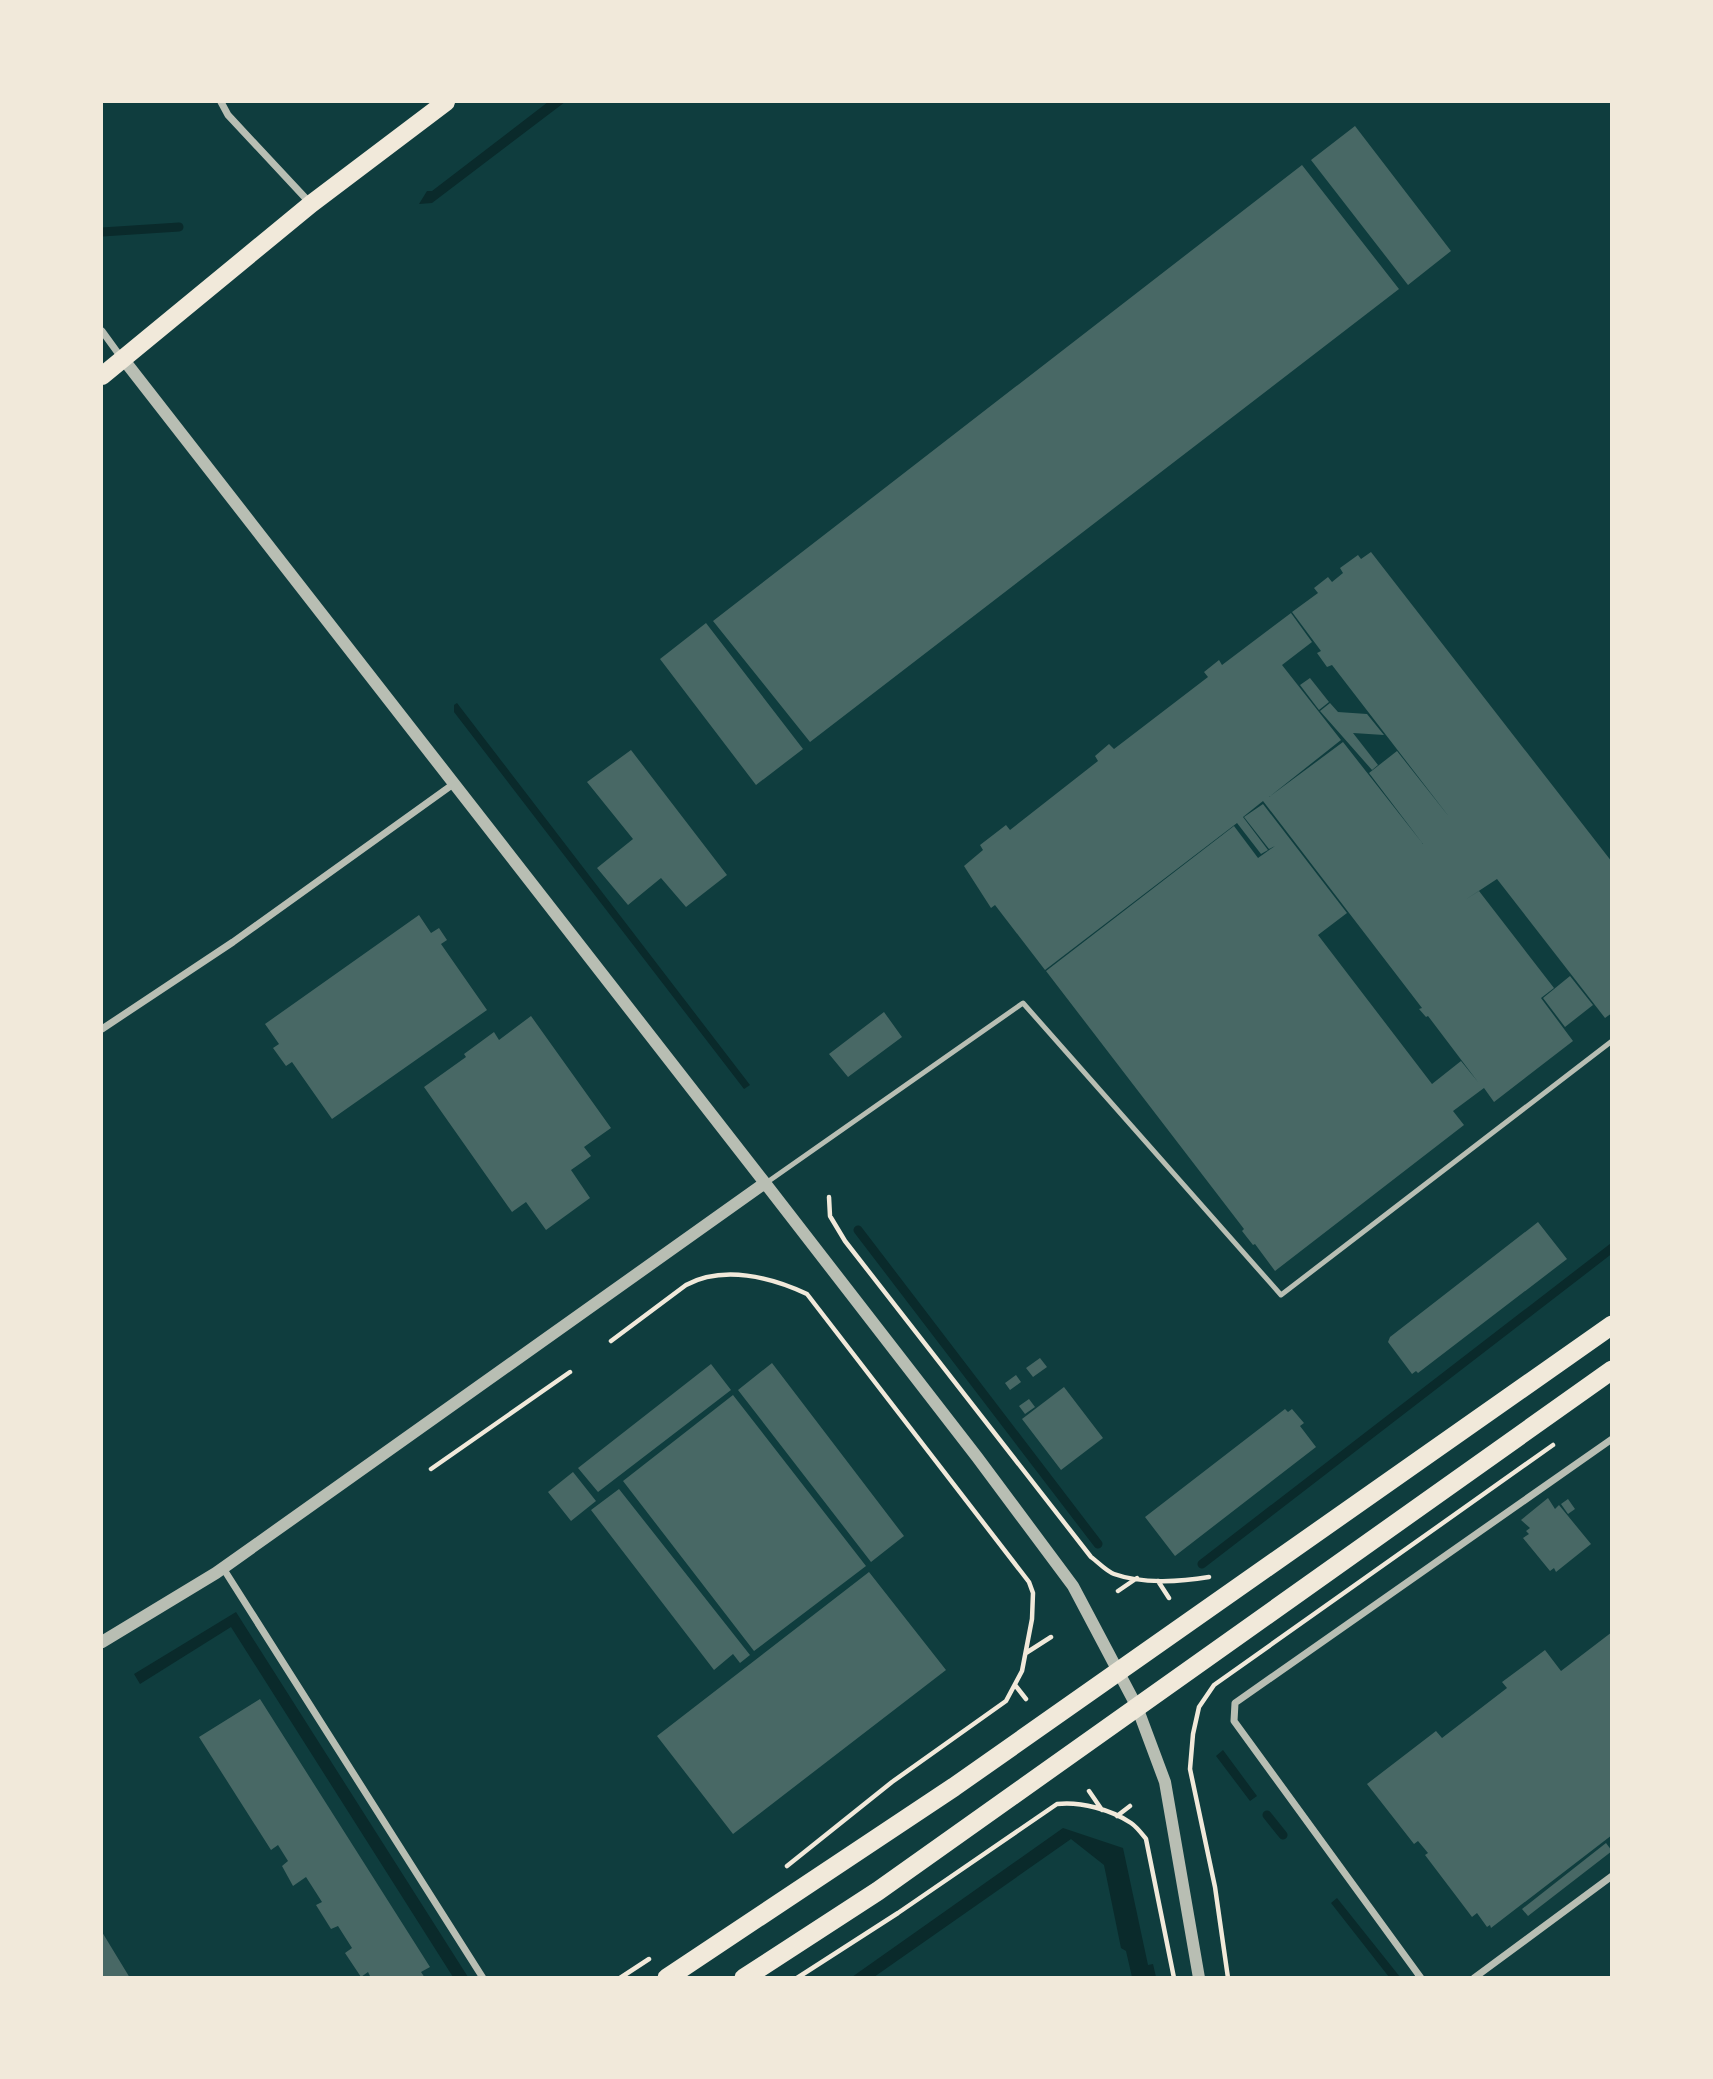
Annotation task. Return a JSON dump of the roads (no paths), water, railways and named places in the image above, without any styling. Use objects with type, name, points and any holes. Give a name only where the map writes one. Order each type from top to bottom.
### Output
[{"type":"highway","points":[[667,1978],[954,1787],[1612,1325]]},
{"type":"highway","points":[[744,1978],[878,1891],[1612,1370]]},
{"type":"main road","points":[[102,376],[312,204],[446,102]]},
{"type":"street","points":[[221,102],[228,115],[312,204]]},
{"type":"street","points":[[102,331],[452,785],[977,1457],[1073,1586],[1137,1707],[1165,1782],[1199,1978]]},
{"type":"street","points":[[102,1029],[233,942],[452,785]]},
{"type":"street","points":[[102,1642],[223,1569],[765,1184]]},
{"type":"street","points":[[1421,1978],[1234,1721],[1235,1703],[1612,1439]]},
{"type":"street","points":[[223,1569],[483,1978]]},
{"type":"street","points":[[1474,1978],[1612,1876]]},
{"type":"lane","points":[[765,1184],[1023,1003],[1281,1295],[1612,1041]]},
{"type":"water","points":[[548,102],[565,102],[432,203],[419,204],[427,191],[432,191]]},
{"type":"water","points":[[457,703],[750,1085],[744,1089],[454,712],[454,705]]},
{"type":"water","points":[[236,1612],[468,1977],[453,1977],[231,1627],[140,1684],[134,1674]]},
{"type":"water","points":[[1223,1750],[1257,1796],[1250,1801],[1216,1756]]},
{"type":"water","points":[[1063,1828],[1123,1848],[1148,1965],[1153,1964],[1156,1977],[1132,1977],[1126,1951],[1121,1948],[1104,1865],[1071,1839],[874,1977],[852,1977]]},
{"type":"water","points":[[1337,1898],[1400,1977],[1389,1977],[1331,1903]]},
{"type":"waterway","points":[[102,232],[179,227]]},
{"type":"waterway","points":[[858,1230],[1098,1544]]},
{"type":"waterway","points":[[1202,1564],[1612,1248]]},
{"type":"waterway","points":[[1267,1815],[1283,1835]]}]
